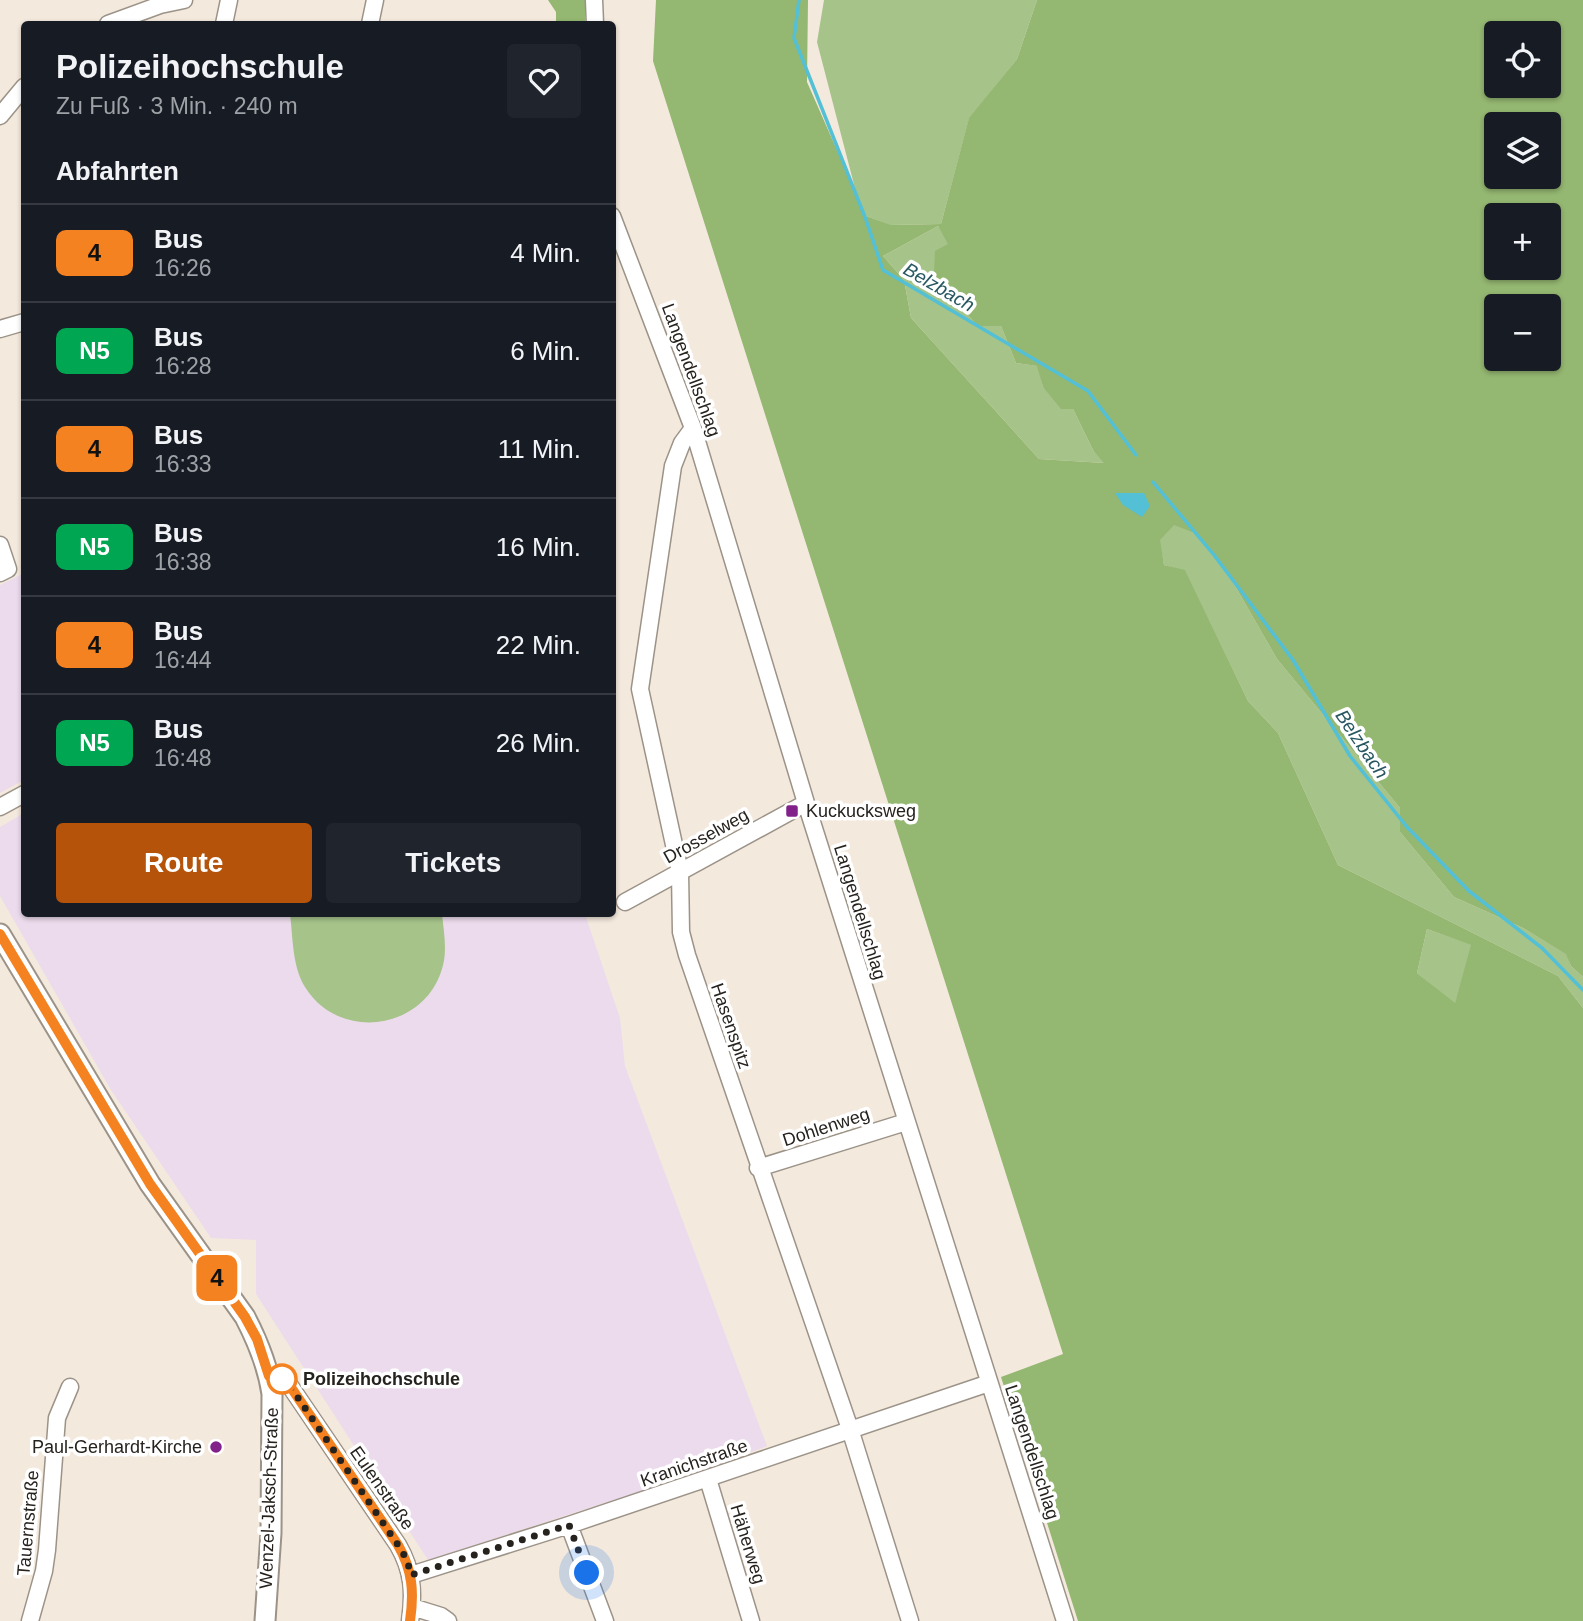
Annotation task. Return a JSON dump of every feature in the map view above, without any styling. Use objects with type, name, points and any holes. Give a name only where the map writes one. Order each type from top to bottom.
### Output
[{"type":"street","points":[[116,21],[160,5],[184,0]]},
{"type":"street","points":[[225,21],[229,0]]},
{"type":"street","points":[[371,21],[375,0]]},
{"type":"street","points":[[594,0],[595,21]]},
{"type":"street","points":[[0,116],[21,91]]},
{"type":"street","name":"Langendellschlag","points":[[616,226],[693,428],[806,803],[1065,1621]]},
{"type":"street","points":[[0,330],[21,324]]},
{"type":"street","name":"Hasenspitz","points":[[693,428],[682,443],[673,466],[640,689],[680,872],[681,932],[758,1168],[850,1429],[910,1621]]},
{"type":"street","points":[[0,545],[4,571],[21,564]]},
{"type":"street","points":[[0,807],[21,796]]},
{"type":"street","name":"Drosselweg","points":[[625,902],[806,803]]},
{"type":"street","name":"Wenzel-Jaksch-Straße","points":[[0,934],[150,1184],[245,1317],[257,1339],[272,1394],[271,1533],[265,1621]]},
{"type":"street","name":"Dohlenweg","points":[[758,1168],[906,1122]]},
{"type":"street","name":"Eulenstraße","points":[[269,1376],[288,1383],[407,1560],[413,1590],[411,1614],[441,1616],[448,1621]]},
{"type":"street","name":"Kranichstraße","points":[[411,1575],[708,1479],[989,1383]]},
{"type":"street","name":"Tauernstraße","points":[[30,1621],[47,1550],[57,1418],[70,1387]]},
{"type":"street","name":"Häherweg","points":[[708,1479],[751,1621]]},
{"type":"street","points":[[569,1525],[605,1621]]},
{"type":"shaded area","points":[[21,574],[21,782],[0,793],[0,585]]},
{"type":"shaded area","points":[[21,815],[21,917],[586,917],[620,1018],[625,1066],[767,1446],[685,1477],[428,1560],[256,1294],[256,1240],[211,1238],[111,1090],[0,896],[0,827]]},
{"type":"green space","points":[[548,0],[586,0],[585,21],[556,21],[556,12]]},
{"type":"green space","points":[[656,0],[808,0],[807,82],[866,216],[891,225],[941,224],[969,118],[1017,59],[1037,0],[1583,0],[1583,977],[1571,966],[1566,954],[1523,928],[1454,897],[1400,832],[1400,808],[1277,659],[1223,565],[1196,534],[1174,525],[1160,540],[1164,565],[1185,570],[1248,701],[1278,733],[1338,865],[1558,976],[1583,1008],[1583,1621],[1078,1621],[1001,1377],[1063,1354],[653,61]],"holes":[[[938,226],[948,244],[935,251],[934,275],[978,326],[1001,326],[1016,363],[1037,366],[1043,387],[1061,409],[1073,409],[1094,452],[1104,463],[1039,459],[911,318],[904,280],[883,256]],[[1427,929],[1471,945],[1455,1003],[1417,973]]]},
{"type":"green space","points":[[824,0],[1037,0],[1017,59],[969,119],[941,224],[890,225],[866,216],[857,196],[817,42]]},
{"type":"green space","points":[[938,226],[1001,326],[1016,363],[1038,366],[1043,387],[1073,409],[1094,452],[1105,463],[1039,459],[911,318],[904,280],[883,256]]},
{"type":"green space","points":[[1173,524],[1196,534],[1223,565],[1277,659],[1400,808],[1400,832],[1454,897],[1523,928],[1567,954],[1571,966],[1583,977],[1583,1008],[1558,976],[1338,865],[1278,733],[1248,701],[1185,571],[1164,565],[1159,540]]},
{"type":"green space","points":[[290,917],[442,917],[445,951],[443,965],[431,992],[416,1007],[398,1017],[378,1022],[357,1022],[337,1016],[319,1004],[301,979],[294,951]]},
{"type":"green space","points":[[1427,929],[1472,945],[1455,1004],[1417,973]]},
{"type":"water","points":[[1115,493],[1144,493],[1150,506],[1142,517],[1123,505]]},
{"type":"waterway","name":"Belzbach","points":[[799,0],[794,38],[865,217],[883,270],[1088,391],[1136,455]]},
{"type":"waterway","name":"Belzbach","points":[[1153,482],[1214,555],[1293,660],[1350,756],[1407,827],[1469,891],[1542,948],[1583,990]]},
{"type":"bus line","name":"4","points":[[0,934],[150,1184],[245,1317],[257,1339],[269,1376],[288,1383],[407,1560],[413,1590],[410,1621]]},
{"type":"place","name":"Kuckucksweg","points":[[792,811]]},
{"type":"place","name":"Polizeihochschule","points":[[282,1379]]},
{"type":"place","name":"Paul-Gerhardt-Kirche","points":[[216,1447]]},
{"type":"route","points":[[282,1379],[288,1383],[398,1545],[407,1560],[411,1575],[569,1525],[587,1573]]}]
